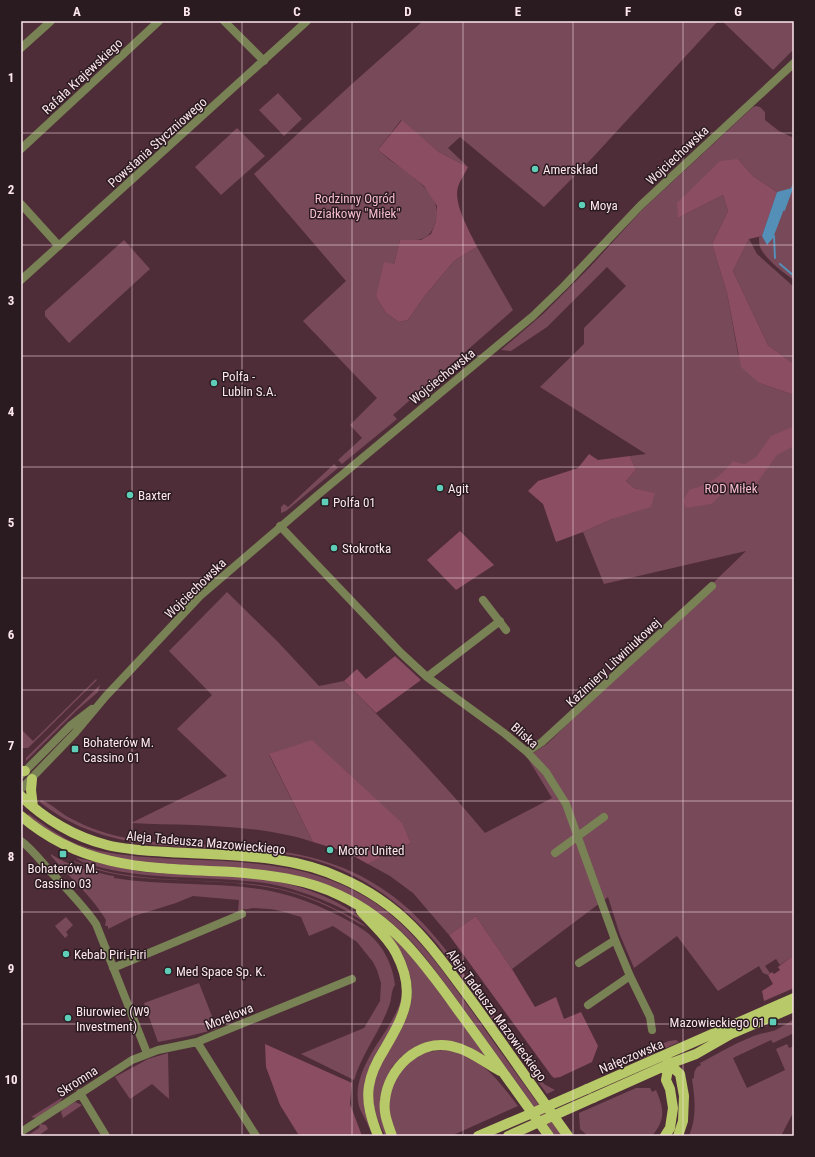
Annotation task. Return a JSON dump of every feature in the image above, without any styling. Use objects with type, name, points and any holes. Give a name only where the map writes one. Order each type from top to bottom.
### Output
[{"type":"main road","points":[[32,779],[31,790],[33,807]]},
{"type":"main road","name":"Aleja Tadeusza Mazowieckiego","points":[[21,796],[33,807],[53,821],[73,833],[92,841],[107,845],[143,850],[286,861],[330,873],[370,893],[404,918],[426,940],[485,1019],[568,1136]]},
{"type":"main road","points":[[21,816],[38,830],[60,843],[84,854],[105,861],[140,867],[255,874],[287,878],[322,887],[353,902],[385,923],[409,946],[427,967],[549,1136]]},
{"type":"main road","points":[[353,902],[392,946],[407,984],[406,1002],[402,1018],[372,1071],[368,1086],[369,1107],[378,1136]]},
{"type":"main road","name":"Nałęczowska","points":[[478,1136],[587,1089],[668,1059],[794,998]]},
{"type":"main road","name":"Nałęczowska","points":[[508,1136],[641,1076],[668,1059],[688,1057],[731,1034],[794,1007]]},
{"type":"main road","points":[[392,1136],[385,1113],[386,1093],[394,1072],[404,1061],[416,1053],[436,1046],[450,1046],[470,1053],[505,1074]]},
{"type":"main road","points":[[680,1074],[688,1057]]},
{"type":"main road","points":[[668,1059],[680,1074],[684,1104],[683,1121],[678,1136]]},
{"type":"main road","points":[[665,1136],[670,1128],[673,1108],[670,1089],[666,1080],[668,1059]]},
{"type":"main road","points":[[641,1076],[666,1080]]},
{"type":"main road","points":[[558,1122],[575,1136]]},
{"type":"street","points":[[21,48],[51,21]]},
{"type":"street","name":"Rafała Krajewskiego","points":[[21,149],[159,21]]},
{"type":"street","points":[[224,21],[264,61]]},
{"type":"street","name":"Powstania Styczniowego","points":[[21,280],[307,21]]},
{"type":"street","name":"Wojciechowska","points":[[21,789],[76,733],[100,704],[200,596],[280,526],[533,316],[564,286],[640,206],[794,62]]},
{"type":"street","points":[[21,204],[59,246]]},
{"type":"street","name":"Bliska","points":[[280,526],[427,677],[504,733],[527,752],[546,772],[566,804],[615,940],[630,976],[650,1017],[652,1030]]},
{"type":"street","name":"Kazimiery Litwiniukowej","points":[[527,752],[542,742],[712,586]]},
{"type":"street","points":[[483,600],[500,620],[506,630]]},
{"type":"street","points":[[427,677],[500,620]]},
{"type":"street","name":"Wojciechowska","points":[[22,772],[70,726],[100,704]]},
{"type":"street","points":[[555,853],[604,817]]},
{"type":"street","points":[[21,841],[91,916],[96,924],[147,1053]]},
{"type":"street","points":[[113,968],[242,914]]},
{"type":"street","points":[[579,963],[615,940]]},
{"type":"street","points":[[588,1005],[630,976]]},
{"type":"street","name":"Morelowa","points":[[256,1136],[197,1042],[352,979]]},
{"type":"street","name":"Skromna","points":[[21,1132],[132,1060],[147,1053],[197,1042]]},
{"type":"street","points":[[80,1093],[106,1136]]},
{"type":"green space","name":"Rodzinny Ogród Działkowy \"Miłek\"","points":[[423,21],[718,21],[595,155],[544,207],[460,137],[448,148],[468,167],[439,152],[401,120],[378,150],[429,192],[434,199],[437,216],[434,226],[424,238],[416,240],[400,240],[394,264],[376,297],[386,313],[399,322],[408,320],[424,297],[454,261],[477,247],[513,310],[393,415],[397,419],[342,464],[338,460],[362,438],[350,425],[377,398],[303,321],[346,281],[254,174]]},
{"type":"green space","points":[[722,21],[794,21],[794,49],[773,70]]},
{"type":"green space","points":[[278,93],[302,119],[284,136],[259,110]]},
{"type":"green space","name":"ROD Miłek","points":[[753,107],[760,107],[765,112],[765,120],[779,131],[794,138],[794,280],[770,261],[762,252],[759,245],[759,237],[762,236],[777,192],[753,176],[738,159],[678,218],[723,195],[728,211],[712,244],[727,293],[738,354],[759,383],[794,394],[794,955],[780,965],[776,959],[765,966],[770,973],[768,975],[763,973],[759,966],[718,991],[677,936],[634,968],[620,935],[608,897],[512,969],[476,916],[449,935],[413,893],[390,876],[368,864],[411,843],[402,824],[312,741],[269,755],[313,842],[269,831],[246,828],[131,823],[227,776],[177,729],[212,695],[169,651],[227,592],[278,642],[319,686],[344,681],[381,718],[485,833],[552,798],[527,757],[547,744],[746,551],[604,584],[583,532],[612,519],[654,493],[634,488],[626,481],[636,470],[630,456],[646,454],[540,387],[584,344],[584,328],[626,286],[607,267],[547,327],[511,351],[501,350],[543,314],[589,268],[642,210]]},
{"type":"green space","points":[[237,128],[265,156],[221,195],[195,167]]},
{"type":"green space","points":[[749,239],[757,254],[794,287],[794,364],[768,345],[733,271]]},
{"type":"green space","points":[[124,240],[150,269],[69,343],[45,316],[45,311]]},
{"type":"green space","points":[[334,464],[338,468],[286,511],[281,513],[281,507],[284,504],[288,507]]},
{"type":"green space","points":[[96,679],[97,680],[28,748],[21,748],[21,729],[33,741]]},
{"type":"green space","points":[[100,685],[98,692],[77,710],[26,761],[26,758]]},
{"type":"green space","points":[[41,800],[77,822],[99,831],[131,839],[162,843],[246,847],[298,854],[347,869],[371,881],[394,897],[429,929],[458,966],[544,1084],[555,1090],[547,1094],[438,945],[424,929],[392,900],[357,877],[318,861],[297,856],[264,851],[164,846],[100,834],[69,821],[40,802]]},
{"type":"green space","points":[[29,814],[64,838],[97,850],[117,854],[259,864],[284,868],[308,873],[332,881],[355,891],[374,902],[407,930],[435,961],[562,1136],[555,1136],[425,957],[395,926],[364,904],[331,887],[276,872],[149,863],[113,858],[61,839],[27,816]]},
{"type":"green space","points":[[51,854],[65,862],[90,871],[114,876],[114,878],[151,882],[224,885],[272,891],[306,901],[328,910],[367,932],[379,945],[387,957],[395,985],[385,1016],[357,1070],[354,1080],[301,1054],[364,1028],[380,1001],[381,983],[377,970],[373,962],[357,942],[333,926],[309,936],[301,917],[285,912],[255,908],[238,911],[239,900],[193,896],[134,916],[108,929],[108,926],[105,926],[106,920],[94,903],[51,856]]},
{"type":"green space","points":[[76,858],[144,872],[230,875],[259,878],[294,885],[328,898],[343,906],[372,927],[384,940],[389,947],[397,961],[402,977],[404,993],[399,1014],[373,1061],[366,1083],[366,1106],[374,1136],[360,1109],[358,1088],[360,1077],[375,1047],[397,1011],[401,999],[402,989],[398,968],[389,948],[368,925],[357,917],[330,903],[284,887],[246,881],[132,873],[102,868],[83,862]]},
{"type":"green space","points":[[74,861],[96,868],[139,877],[229,882],[263,885],[276,889],[236,883],[143,878],[97,870]]},
{"type":"green space","points":[[298,894],[320,902],[331,907],[367,927],[316,901]]},
{"type":"green space","points":[[66,917],[73,925],[66,932],[68,935],[65,938],[55,926]]},
{"type":"green space","points":[[389,934],[412,956],[487,1057],[463,1044],[402,1056],[392,1067],[383,1086],[388,1136],[385,1136],[377,1118],[374,1106],[372,1093],[373,1086],[380,1065],[399,1034],[409,1011],[412,991],[409,971],[405,961]]},
{"type":"green space","points":[[199,983],[217,1029],[158,1042],[144,1003]]},
{"type":"green space","points":[[794,1019],[794,1033],[773,1043],[771,1040],[733,1058],[747,1088],[785,1070],[776,1049],[787,1044],[789,1048],[794,1046],[794,1111],[781,1136],[689,1136],[692,1129],[695,1108],[692,1079],[694,1078],[696,1068],[701,1065],[700,1063],[753,1036],[776,1030]]},
{"type":"green space","points":[[676,1040],[679,1042],[646,1057],[625,1063],[646,1053],[645,1051],[669,1041]]},
{"type":"green space","points":[[444,1050],[457,1052],[478,1063],[495,1078],[518,1106],[451,1136],[397,1136],[389,1106],[391,1090],[394,1083],[402,1070],[420,1055]]},
{"type":"green space","points":[[168,1053],[169,1099],[152,1084],[130,1099],[115,1077],[148,1059]]},
{"type":"green space","points":[[636,1088],[650,1088],[652,1092],[656,1090],[661,1103],[662,1119],[657,1130],[652,1136],[588,1136],[580,1129],[579,1113]]},
{"type":"green space","points":[[63,1097],[60,1102],[36,1118],[31,1117]]},
{"type":"green space","points":[[75,1102],[82,1105],[63,1118],[61,1112],[63,1109]]},
{"type":"green space","points":[[40,1124],[46,1125],[48,1129],[38,1136],[27,1136],[39,1128]]},
{"type":"shaded area","points":[[402,120],[439,152],[468,167],[460,182],[457,194],[463,218],[477,247],[454,261],[424,297],[408,320],[399,322],[386,313],[376,297],[384,262],[394,264],[400,240],[421,240],[431,234],[436,221],[437,206],[424,186],[378,150]]},
{"type":"shaded area","points":[[738,159],[753,176],[777,192],[762,236],[749,239],[733,271],[768,345],[794,364],[794,394],[759,383],[741,367],[727,293],[712,244],[728,211],[723,195],[678,218],[677,203],[720,161]]},
{"type":"shaded area","points":[[794,426],[794,446],[777,455],[752,488],[730,487],[711,504],[686,508],[683,501],[689,490],[714,480],[733,461],[744,464],[756,457],[771,436]]},
{"type":"shaded area","points":[[589,454],[598,460],[630,456],[636,470],[626,481],[634,488],[655,493],[651,507],[612,519],[556,542],[543,504],[528,491],[538,481],[578,468]]},
{"type":"shaded area","points":[[460,531],[494,565],[456,590],[427,560]]},
{"type":"shaded area","points":[[395,656],[421,680],[376,713],[344,681],[357,669],[366,679]]},
{"type":"shaded area","points":[[312,740],[402,823],[411,843],[368,864],[346,852],[313,842],[269,754]]},
{"type":"shaded area","points":[[476,916],[512,969],[535,1007],[556,997],[564,1019],[581,1012],[598,1046],[592,1062],[560,1077],[554,1078],[551,1075],[449,935]]},
{"type":"shaded area","points":[[794,955],[794,988],[764,1001],[762,991],[773,984],[768,975],[772,972],[774,974],[780,970],[778,967]]},
{"type":"shaded area","points":[[265,1044],[352,1083],[350,1104],[362,1136],[306,1136],[298,1134],[280,1105],[266,1067]]},
{"type":"water","points":[[792,188],[773,238],[767,245],[762,236],[777,192]]},
{"type":"waterway","points":[[784,210],[794,183]]},
{"type":"waterway","points":[[774,236],[775,258]]},
{"type":"waterway","points":[[780,264],[794,276]]},
{"type":"place","name":"Amerskład","points":[[535,169]]},
{"type":"place","name":"Moya","points":[[582,205]]},
{"type":"place","name":"Polfa - Lublin S.A.","points":[[214,383]]},
{"type":"place","name":"Agit","points":[[440,488]]},
{"type":"place","name":"Baxter","points":[[130,495]]},
{"type":"place","name":"Polfa 01","points":[[325,502]]},
{"type":"place","name":"Stokrotka","points":[[334,548]]},
{"type":"place","name":"Bohaterów M. Cassino 01","points":[[75,749]]},
{"type":"place","name":"Motor United","points":[[330,850]]},
{"type":"place","name":"Bohaterów M. Cassino 03","points":[[63,854]]},
{"type":"place","name":"Kebab Piri-Piri","points":[[66,954]]},
{"type":"place","name":"Med Space Sp. K.","points":[[168,971]]},
{"type":"place","name":"Biurowiec (W9 Investment)","points":[[68,1018]]},
{"type":"place","name":"Mazowieckiego 01","points":[[773,1022]]}]
